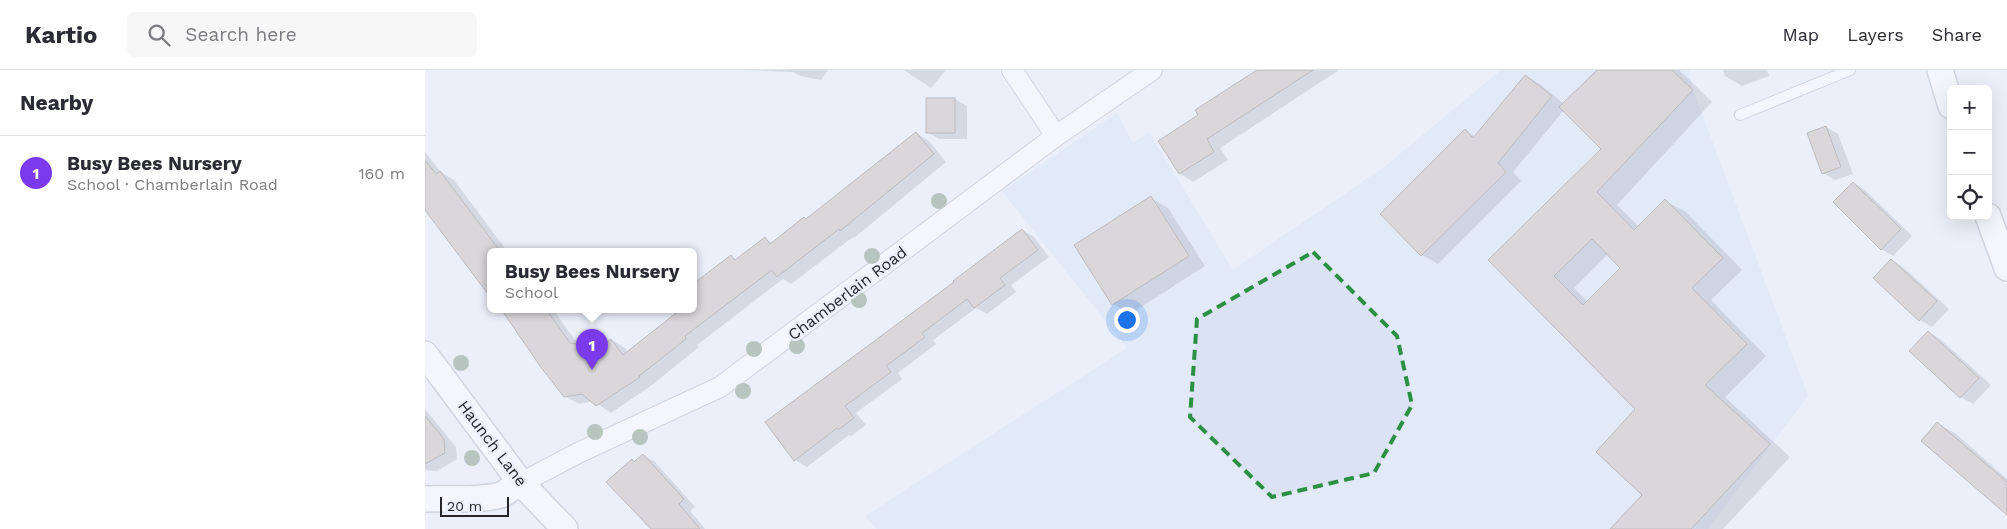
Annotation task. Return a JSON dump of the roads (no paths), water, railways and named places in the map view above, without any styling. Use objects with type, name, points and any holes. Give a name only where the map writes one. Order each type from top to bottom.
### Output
[{"type":"street","points":[[1012,70],[1056,136]]},
{"type":"street","name":"Chamberlain Road","points":[[521,483],[578,453],[720,388],[1056,136],[1152,70]]},
{"type":"street","points":[[1940,70],[1947,93]]},
{"type":"street","points":[[1989,220],[2007,268]]},
{"type":"street","name":"Haunch Lane","points":[[425,354],[521,483],[565,529]]},
{"type":"street","points":[[425,499],[485,497],[503,494],[521,483]]},
{"type":"lane","points":[[1740,115],[1850,70]]},
{"type":"place","name":"Busy Bees Nursery","points":[[592,370]]}]
